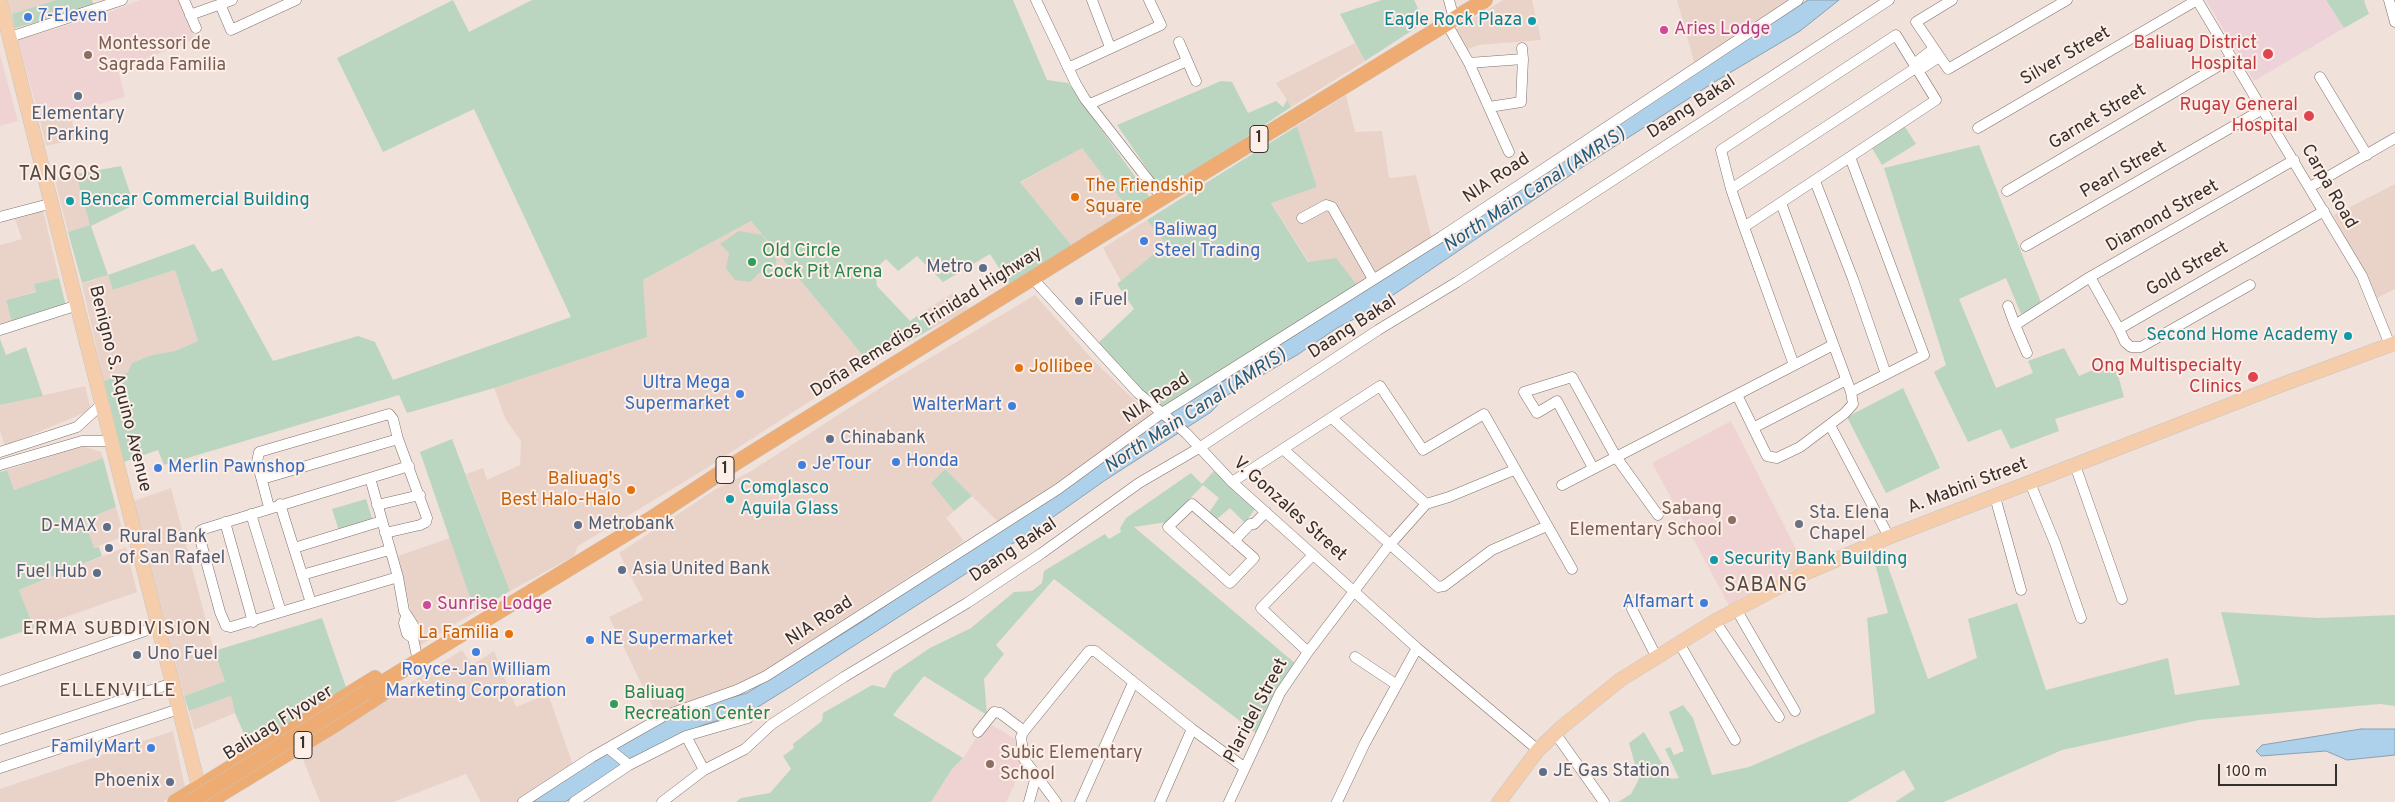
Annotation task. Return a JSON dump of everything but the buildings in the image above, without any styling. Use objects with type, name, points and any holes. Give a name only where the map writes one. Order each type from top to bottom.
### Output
[{"type":"highway","name":"Doña Remedios Trinidad Highway","points":[[208,802],[382,694],[389,679],[1034,280],[1314,103],[1485,0]]},
{"type":"highway","name":"Doña Remedios Trinidad Highway","points":[[175,802],[377,677],[389,679]]},
{"type":"highway","name":"Baliuag Flyover","points":[[190,802],[389,679]]},
{"type":"main road","name":"Benigno S. Aquino Avenue","points":[[0,0],[199,788]]},
{"type":"main road","name":"A. Mabini Street","points":[[1499,802],[1538,750],[1600,695],[1656,656],[1736,609],[1803,574],[1889,537],[2392,344]]},
{"type":"street","points":[[10,37],[122,0]]},
{"type":"street","points":[[184,0],[196,28]]},
{"type":"street","points":[[190,15],[232,0]]},
{"type":"street","points":[[220,4],[231,30],[296,0]]},
{"type":"street","points":[[1036,0],[1068,68],[1090,104],[1163,199]]},
{"type":"street","points":[[1092,0],[1110,47]]},
{"type":"street","points":[[1068,68],[1161,25],[1149,0]]},
{"type":"street","points":[[1449,0],[1450,22],[1509,152]]},
{"type":"street","name":"NIA Road","points":[[523,802],[571,770],[611,751],[664,716],[737,690],[766,676],[1058,489],[1164,415],[1441,237],[1798,0]]},
{"type":"street","name":"Daang Bakal","points":[[662,802],[704,770],[745,749],[772,724],[844,677],[967,603],[1042,553],[1139,484],[1199,448],[1889,0]]},
{"type":"street","points":[[1952,0],[1916,22],[1948,69],[2067,0]]},
{"type":"street","name":"Carpa Road","points":[[2197,0],[2362,276],[2392,344]]},
{"type":"street","name":"Silver Street","points":[[1978,128],[2197,0]]},
{"type":"street","points":[[2389,0],[2395,22]]},
{"type":"street","points":[[1744,226],[1936,100],[1896,35],[1721,150],[1731,189],[1744,226],[1794,365]]},
{"type":"street","points":[[1179,42],[1196,80]]},
{"type":"street","points":[[1731,189],[1917,67],[1919,60],[1936,53]]},
{"type":"street","points":[[1469,63],[1522,54],[1521,102],[1489,107]]},
{"type":"street","name":"Garnet Street","points":[[2006,191],[2232,58]]},
{"type":"street","points":[[1090,104],[1187,61]]},
{"type":"street","points":[[2320,77],[2367,155]]},
{"type":"street","name":"Pearl Street","points":[[2026,246],[2263,109]]},
{"type":"street","points":[[2310,187],[2395,138]]},
{"type":"street","points":[[1850,157],[1924,355],[1851,392]]},
{"type":"street","name":"Diamond Street","points":[[2015,325],[2048,302],[2090,277],[2294,160]]},
{"type":"street","points":[[1816,180],[1886,374]]},
{"type":"street","points":[[0,217],[52,203]]},
{"type":"street","points":[[1737,395],[1767,456],[1781,458],[1851,408],[1853,400],[1781,203]]},
{"type":"street","points":[[1302,218],[1326,205],[1332,208],[1373,279]]},
{"type":"street","name":"Gold Street","points":[[2119,328],[2324,211]]},
{"type":"street","points":[[2090,277],[2125,342],[2131,347],[2142,346],[2250,284]]},
{"type":"street","name":"V. Gonzales Street","points":[[1034,280],[1114,369],[1138,393],[1186,433],[1232,482],[1417,648],[1538,750]]},
{"type":"street","points":[[0,330],[78,305]]},
{"type":"street","points":[[2008,306],[2027,353]]},
{"type":"street","points":[[1562,485],[1833,345]]},
{"type":"street","points":[[1593,468],[1557,401],[1537,413],[1524,392],[1572,377],[1616,457],[1658,515]]},
{"type":"street","points":[[1753,428],[1846,380]]},
{"type":"street","points":[[1232,482],[1380,386],[1423,450],[1484,414],[1514,470],[1572,569]]},
{"type":"street","points":[[0,452],[77,427],[102,404]]},
{"type":"street","points":[[269,508],[256,456],[258,452],[276,445],[389,414],[393,419],[398,438],[426,511],[426,522],[385,533]]},
{"type":"street","points":[[1332,418],[1426,504],[1450,497],[1514,470]]},
{"type":"street","points":[[77,427],[82,441]]},
{"type":"street","points":[[1832,429],[1889,537]]},
{"type":"street","points":[[53,435],[57,448]]},
{"type":"street","points":[[262,479],[398,438]]},
{"type":"street","points":[[0,465],[82,441],[112,441]]},
{"type":"street","points":[[1284,450],[1435,585],[1442,587],[1492,550],[1547,526]]},
{"type":"street","points":[[2076,465],[2122,599]]},
{"type":"street","points":[[398,577],[230,628],[223,621],[200,544],[200,531],[280,504],[409,466]]},
{"type":"street","points":[[370,478],[398,577],[406,616],[405,627],[407,634],[413,638],[418,661]]},
{"type":"street","points":[[2030,483],[2056,543],[2081,618]]},
{"type":"street","points":[[378,505],[420,495]]},
{"type":"street","points":[[1994,497],[2021,590]]},
{"type":"street","points":[[280,504],[311,603]]},
{"type":"street","points":[[1192,504],[1234,541],[1254,558],[1230,583],[1168,527],[1192,504]]},
{"type":"street","name":"Plaridel Street","points":[[1229,802],[1280,693],[1354,590],[1389,545],[1426,504]]},
{"type":"street","points":[[1234,541],[1250,524],[1254,524],[1264,511]]},
{"type":"street","points":[[251,514],[281,612]]},
{"type":"street","points":[[294,548],[382,521]]},
{"type":"street","points":[[225,522],[253,622]]},
{"type":"street","points":[[302,576],[390,550]]},
{"type":"street","points":[[1308,652],[1261,608],[1313,555]]},
{"type":"street","points":[[1635,602],[1632,606],[1634,612],[1656,656]]},
{"type":"street","points":[[1736,609],[1794,711]]},
{"type":"street","points":[[1715,621],[1779,717]]},
{"type":"street","points":[[0,681],[159,626]]},
{"type":"street","points":[[1679,643],[1735,740]]},
{"type":"street","points":[[1337,802],[1365,743],[1417,648]]},
{"type":"street","points":[[1056,802],[1024,759],[1021,744],[1024,731],[1089,651],[1095,651],[1192,730],[1245,768]]},
{"type":"street","points":[[1355,657],[1397,685]]},
{"type":"street","points":[[0,740],[173,683]]},
{"type":"street","points":[[1080,802],[1133,683]]},
{"type":"street","points":[[0,768],[179,709]]},
{"type":"street","points":[[978,732],[994,712],[1000,714],[1024,731]]},
{"type":"street","points":[[574,802],[627,763],[686,736],[748,718]]},
{"type":"street","points":[[1160,802],[1192,730]]},
{"type":"street","points":[[1555,733],[1576,766],[1604,802]]},
{"type":"street","points":[[686,736],[704,770]]},
{"type":"street","points":[[611,751],[627,763]]},
{"type":"street","points":[[1029,802],[1036,776]]},
{"type":"shaded area","points":[[8,0],[56,0],[12,14]]},
{"type":"shaded area","name":"Montessori de Sagrada Familia","points":[[140,0],[179,0],[195,39],[118,70],[125,97],[40,120],[18,40],[105,14]]},
{"type":"shaded area","name":"Eagle Rock Plaza","points":[[1503,0],[1532,0],[1541,40],[1478,45],[1466,50],[1456,29]]},
{"type":"shaded area","points":[[1677,0],[1791,0],[1695,65]]},
{"type":"shaded area","name":"Baliuag District Hospital","points":[[2206,0],[2326,0],[2344,28],[2254,81]]},
{"type":"shaded area","points":[[1355,43],[1365,61],[1291,107],[1276,83]]},
{"type":"shaded area","points":[[0,55],[18,121],[0,126]]},
{"type":"shaded area","points":[[1346,95],[1355,132],[1382,131],[1389,178],[1416,175],[1432,240],[1357,285],[1309,262],[1271,202],[1317,187],[1297,126]]},
{"type":"shaded area","points":[[70,112],[76,139],[46,146],[40,120]]},
{"type":"shaded area","name":"The Friendship Square","points":[[1082,147],[1130,211],[1072,246],[1020,183]]},
{"type":"shaded area","points":[[76,174],[91,225],[68,232],[54,176]]},
{"type":"shaded area","points":[[2395,184],[2395,289],[2377,298],[2358,267],[2334,215]]},
{"type":"shaded area","points":[[43,210],[59,278],[35,284],[36,291],[6,300],[12,323],[0,327],[0,245],[22,239],[15,219]]},
{"type":"shaded area","points":[[1147,220],[1167,243],[1121,281],[1103,248]]},
{"type":"shaded area","points":[[751,221],[869,363],[702,471],[578,546],[574,556],[510,591],[466,474],[483,468],[487,480],[520,465],[521,441],[506,420],[494,388],[590,355],[643,280]]},
{"type":"shaded area","points":[[175,270],[198,341],[175,351],[152,355],[128,372],[104,381],[82,284],[108,275],[114,290]]},
{"type":"shaded area","points":[[954,292],[970,310],[933,328],[918,315]]},
{"type":"shaded area","points":[[1035,295],[1094,361],[1130,396],[1154,415],[999,523],[945,469],[931,483],[954,511],[946,518],[964,541],[752,679],[657,716],[609,617],[643,600],[619,553],[716,489],[748,473],[888,383]]},
{"type":"shaded area","points":[[85,386],[91,410],[5,446],[0,431],[0,405]]},
{"type":"shaded area","name":"Sabang Elementary School","points":[[1731,421],[1795,547],[1781,553],[1789,572],[1729,605],[1652,463]]},
{"type":"shaded area","points":[[82,446],[101,452],[103,458],[14,490],[7,470]]},
{"type":"shaded area","points":[[171,488],[214,651],[225,681],[184,696],[134,501]]},
{"type":"shaded area","points":[[116,507],[124,536],[94,548],[85,520]]},
{"type":"shaded area","name":"Sunrise Lodge","points":[[450,538],[475,612],[419,646],[398,556]]},
{"type":"shaded area","name":"Fuel Hub","points":[[126,547],[137,592],[34,628],[19,590]]},
{"type":"shaded area","points":[[1795,547],[1804,565],[1789,572],[1781,553]]},
{"type":"shaded area","points":[[462,650],[472,665],[494,651],[516,707],[548,694],[573,765],[518,802],[481,802],[466,774],[393,802],[320,802],[300,752]]},
{"type":"shaded area","points":[[231,696],[235,713],[194,730],[189,711]]},
{"type":"shaded area","name":"Subic Elementary School","points":[[987,722],[1015,739],[1026,759],[1006,802],[931,802],[952,769],[963,758]]},
{"type":"shaded area","points":[[173,731],[185,787],[163,802],[0,802],[0,789]]},
{"type":"green space","points":[[56,0],[92,0],[94,6],[15,28],[12,14]]},
{"type":"green space","points":[[453,0],[469,32],[532,0],[1013,0],[1047,80],[1068,83],[1151,199],[1130,211],[1082,148],[1020,182],[1072,246],[1010,285],[990,254],[943,282],[917,256],[898,271],[886,259],[875,269],[877,286],[910,321],[918,315],[933,328],[869,363],[751,221],[643,280],[647,337],[494,388],[407,413],[399,395],[164,465],[158,450],[124,462],[104,381],[128,372],[132,363],[152,355],[175,351],[198,341],[175,270],[113,290],[108,275],[194,244],[212,272],[222,268],[273,361],[358,336],[375,342],[393,380],[571,317],[474,109],[383,152],[337,58]]},
{"type":"green space","points":[[1382,0],[1414,0],[1425,22],[1365,61],[1340,14]]},
{"type":"green space","points":[[2326,0],[2365,0],[2369,14],[2344,28]]},
{"type":"green space","points":[[1221,81],[1232,82],[1248,113],[1276,101],[1283,107],[1287,100],[1291,107],[1163,192],[1117,125]]},
{"type":"green space","points":[[1297,126],[1317,187],[1271,203],[1308,262],[1336,258],[1357,285],[1163,408],[1119,371],[1096,345],[1134,309],[1117,284],[1166,244],[1147,220]]},
{"type":"green space","points":[[1905,127],[1916,144],[1882,165],[1872,148]]},
{"type":"green space","points":[[1979,145],[2042,305],[2021,314],[2006,278],[1959,299],[1996,388],[2033,373],[2028,361],[2064,348],[2079,376],[2114,361],[2124,397],[2055,419],[2059,431],[2011,449],[2001,429],[1968,442],[1934,372],[1946,365],[1884,168]]},
{"type":"green space","points":[[121,166],[134,205],[91,226],[108,275],[82,283],[68,232],[90,225],[76,174]]},
{"type":"green space","name":"Old Circle Cock Pit Arena","points":[[739,231],[762,235],[777,255],[774,275],[759,273],[750,282],[735,280],[726,268],[729,253],[720,244]]},
{"type":"green space","points":[[59,278],[66,306],[12,323],[6,300],[36,292],[34,284]]},
{"type":"green space","points":[[0,339],[6,355],[26,347],[43,396],[0,405]]},
{"type":"green space","points":[[1903,388],[1940,468],[1886,493],[1847,417]]},
{"type":"green space","points":[[452,439],[510,591],[475,612],[420,452]]},
{"type":"green space","points":[[103,458],[116,507],[85,520],[94,548],[99,547],[102,556],[19,590],[34,628],[0,639],[0,472],[7,470],[14,490]]},
{"type":"green space","points":[[945,469],[972,496],[954,511],[931,483]]},
{"type":"green space","points":[[1214,471],[1255,509],[1245,523],[1230,508],[1217,519],[1208,514],[1219,498],[1203,485],[1167,522],[1134,527],[1296,664],[1257,734],[1054,579],[996,645],[1004,654],[984,679],[987,715],[924,676],[893,715],[963,758],[952,769],[931,802],[736,802],[741,798],[770,793],[791,769],[783,756],[794,748],[793,744],[822,721],[823,713],[872,685],[885,688],[893,673],[930,648],[971,628],[1014,592],[1032,591],[1042,583],[1044,571],[1105,534],[1109,539],[1121,532],[1120,528],[1126,518],[1191,473],[1202,484]]},
{"type":"green space","points":[[366,499],[373,521],[339,531],[332,509]]},
{"type":"green space","points":[[1880,544],[1928,679],[1977,658],[1968,619],[2017,603],[2046,690],[2168,658],[2175,695],[2240,685],[2221,612],[2318,618],[2395,615],[2395,706],[2380,704],[2199,720],[2062,750],[1944,802],[1895,802],[1915,789],[1904,770],[1848,802],[1618,802],[1631,794],[1639,779],[1629,743],[1644,732],[1671,779],[1679,778],[1665,749],[1670,747],[1674,755],[1684,751],[1669,712],[1683,705],[1693,718],[1712,775],[1749,767],[1875,713],[1867,618],[1888,613],[1871,548]]},
{"type":"green space","points":[[322,618],[347,690],[250,748],[235,713],[231,696],[189,711],[184,696],[225,681],[214,651]]},
{"type":"water","name":"North Main Canal (AMRIS)","points":[[1808,0],[1839,0],[1800,31],[1716,81],[1578,170],[1371,310],[1337,328],[1297,355],[1226,396],[1211,412],[1104,481],[1046,522],[790,687],[753,710],[703,725],[646,751],[565,802],[532,802],[575,773],[657,724],[683,712],[747,693],[863,621],[1180,407],[1232,376]]},
{"type":"water","points":[[2361,729],[2395,729],[2395,755],[2347,760],[2326,751],[2261,756],[2256,751],[2262,745]]},
{"type":"place","name":"7-Eleven","points":[[28,17]]},
{"type":"place","name":"Eagle Rock Plaza","points":[[1532,21]]},
{"type":"place","name":"Aries Lodge","points":[[1664,30]]},
{"type":"place","name":"Baliuag District Hospital","points":[[2268,54]]},
{"type":"place","name":"Montessori de Sagrada Familia","points":[[88,55]]},
{"type":"place","name":"Elementary Parking","points":[[78,96]]},
{"type":"place","name":"Rugay General Hospital","points":[[2309,116]]},
{"type":"place","name":"The Friendship Square","points":[[1075,197]]},
{"type":"place","name":"Bencar Commercial Building","points":[[70,201]]},
{"type":"place","name":"Baliwag Steel Trading","points":[[1144,241]]},
{"type":"place","name":"Old Circle Cock Pit Arena","points":[[752,262]]},
{"type":"place","name":"Metro","points":[[983,268]]},
{"type":"place","name":"iFuel","points":[[1079,301]]},
{"type":"place","name":"Second Home Academy","points":[[2348,336]]},
{"type":"place","name":"Jollibee","points":[[1019,368]]},
{"type":"place","name":"Ong Multispecialty Clinics","points":[[2253,377]]},
{"type":"place","name":"Ultra Mega Supermarket","points":[[740,394]]},
{"type":"place","name":"WalterMart","points":[[1012,406]]},
{"type":"place","name":"Chinabank","points":[[830,439]]},
{"type":"place","name":"Honda","points":[[896,462]]},
{"type":"place","name":"Je'Tour","points":[[802,465]]},
{"type":"place","name":"Merlin Pawnshop","points":[[158,468]]},
{"type":"place","name":"Baliuag's Best Halo-Halo","points":[[631,490]]},
{"type":"place","name":"Comglasco Aguila Glass","points":[[730,499]]},
{"type":"place","name":"Sabang Elementary School","points":[[1732,520]]},
{"type":"place","name":"Sta. Elena Chapel","points":[[1799,524]]},
{"type":"place","name":"Metrobank","points":[[578,525]]},
{"type":"place","name":"D-MAX","points":[[107,527]]},
{"type":"place","name":"Rural Bank of San Rafael","points":[[109,548]]},
{"type":"place","name":"Security Bank Building","points":[[1714,560]]},
{"type":"place","name":"Asia United Bank","points":[[622,570]]},
{"type":"place","name":"Fuel Hub","points":[[97,573]]},
{"type":"place","name":"Alfamart","points":[[1704,603]]},
{"type":"place","name":"Sunrise Lodge","points":[[427,605]]},
{"type":"place","name":"La Familia","points":[[509,634]]},
{"type":"place","name":"NE Supermarket","points":[[590,640]]},
{"type":"place","name":"Royce-Jan William Marketing Corporation","points":[[476,652]]},
{"type":"place","name":"Uno Fuel","points":[[137,655]]},
{"type":"place","name":"Baliuag Recreation Center","points":[[614,704]]},
{"type":"place","name":"FamilyMart","points":[[151,748]]},
{"type":"place","name":"Subic Elementary School","points":[[990,764]]},
{"type":"place","name":"JE Gas Station","points":[[1543,772]]},
{"type":"place","name":"Phoenix","points":[[170,782]]},
{"type":"district","name":"TANGOS","points":[[60,176]]},
{"type":"district","name":"SABANG","points":[[1766,587]]},
{"type":"district","name":"ERMA SUBDIVISION","points":[[117,630]]},
{"type":"district","name":"ELLENVILLE","points":[[118,692]]}]
